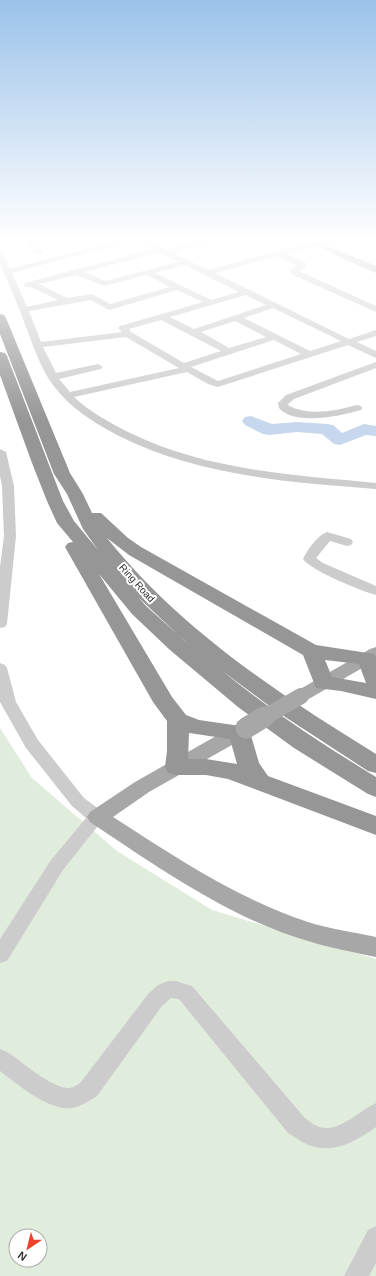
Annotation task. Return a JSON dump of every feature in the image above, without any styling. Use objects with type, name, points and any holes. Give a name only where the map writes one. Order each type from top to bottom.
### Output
[{"type":"highway","name":"Ring Road","points":[[0,318],[62,474],[75,494],[86,520],[95,534],[141,589],[211,652],[311,724],[376,765]]},
{"type":"highway","name":"Ring Road","points":[[0,356],[55,501],[66,523],[139,610],[177,645],[246,702],[296,738],[376,788]]},
{"type":"highway","points":[[75,494],[107,529],[135,551],[311,651],[373,653],[376,682]]},
{"type":"highway","points":[[66,523],[71,540],[96,587],[164,702],[178,720],[196,727],[243,730],[248,764],[259,781]]},
{"type":"highway","points":[[311,651],[323,683],[348,685],[376,692]]},
{"type":"highway","points":[[178,720],[178,751],[176,766],[206,767],[231,771],[376,826]]},
{"type":"main road","points":[[373,653],[243,730],[176,766],[97,817],[175,868],[247,907],[273,919],[308,932],[376,948]]},
{"type":"street","points":[[20,302],[53,377],[67,396],[77,406],[120,432],[164,452],[197,463],[248,474],[376,486]]},
{"type":"street","points":[[23,310],[66,302]]},
{"type":"street","points":[[99,302],[105,306],[113,307],[131,302]]},
{"type":"street","points":[[209,302],[123,328],[128,334],[211,382],[218,384],[376,333]]},
{"type":"street","points":[[268,302],[376,355]]},
{"type":"street","points":[[359,302],[376,309]]},
{"type":"street","points":[[193,332],[275,305]]},
{"type":"street","points":[[161,316],[228,352]]},
{"type":"street","points":[[236,318],[308,354]]},
{"type":"street","points":[[38,345],[128,334]]},
{"type":"street","points":[[67,396],[185,367],[275,337]]},
{"type":"street","points":[[357,408],[329,415],[313,415],[290,411],[284,408],[283,403],[290,397],[376,365]]},
{"type":"street","points":[[53,377],[98,367]]},
{"type":"street","points":[[0,452],[8,486],[0,624]]},
{"type":"street","points":[[346,542],[327,536],[309,559],[318,566],[376,591]]},
{"type":"street","points":[[0,668],[8,702],[32,744],[78,802],[97,817],[57,865],[0,955]]},
{"type":"street","points":[[0,1059],[56,1096],[68,1098],[79,1096],[89,1089],[155,1000],[164,991],[174,989],[185,992],[296,1125],[315,1137],[327,1139],[342,1136],[376,1114]]},
{"type":"street","points":[[356,1276],[376,1238]]},
{"type":"green space","points":[[0,728],[32,778],[117,851],[212,910],[376,959],[376,1276],[0,1276]]},
{"type":"waterway","points":[[251,421],[269,430],[297,427],[327,429],[340,440],[364,429],[376,431]]}]
